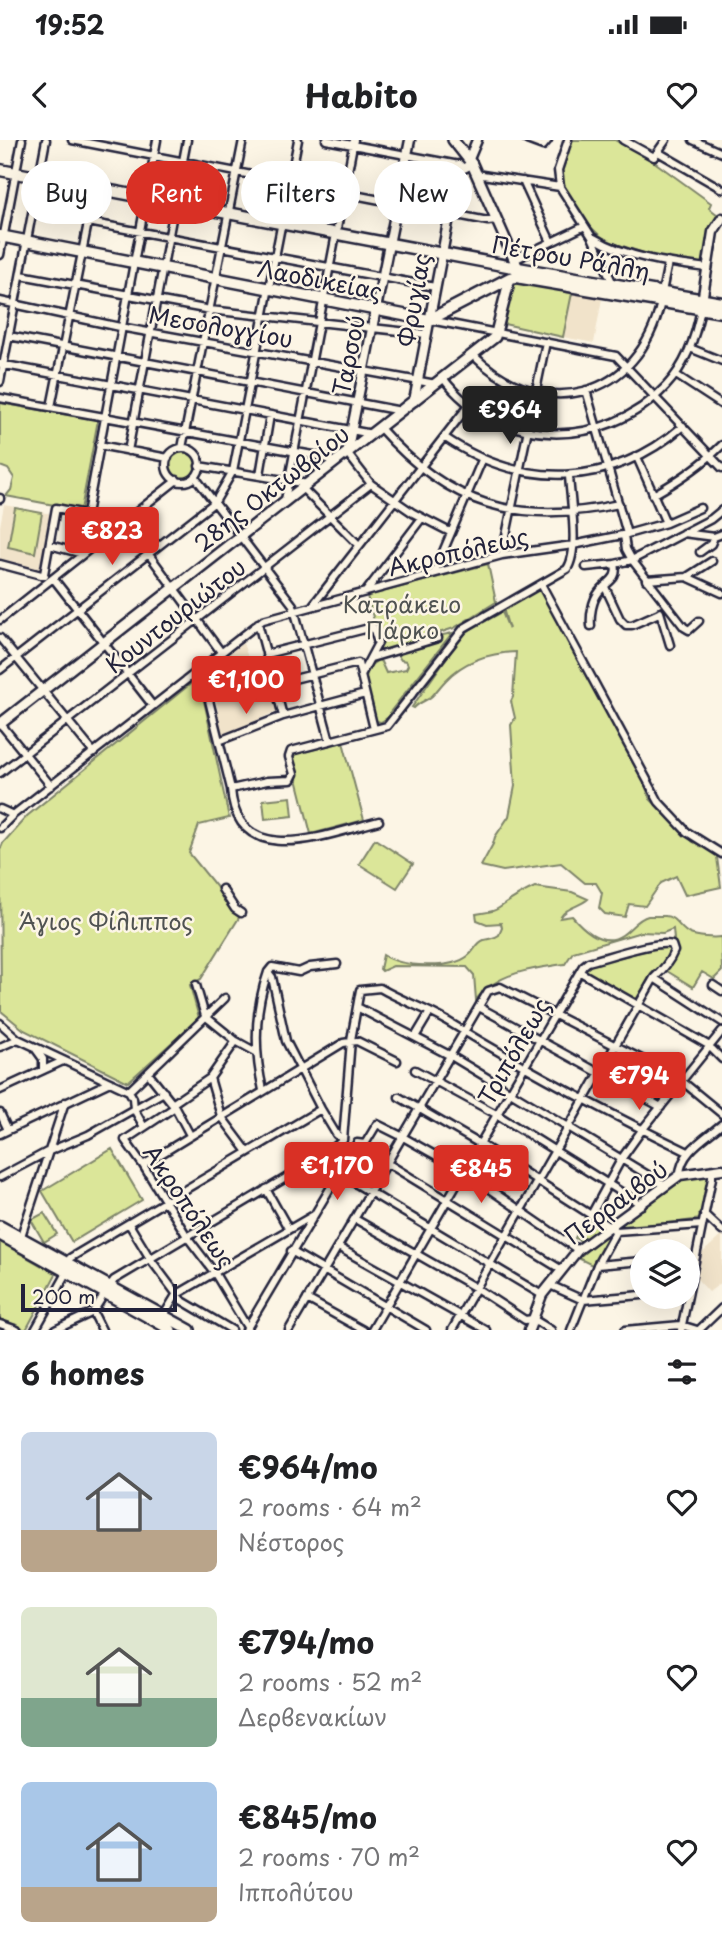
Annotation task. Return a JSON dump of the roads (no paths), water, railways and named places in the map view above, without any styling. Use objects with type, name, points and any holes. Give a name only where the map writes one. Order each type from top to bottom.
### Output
[{"type":"main road","points":[[453,140],[470,161]]},
{"type":"main road","points":[[472,165],[497,220],[514,271],[498,333]]},
{"type":"main road","name":"Πέτρου Ράλλη","points":[[0,170],[21,174]]},
{"type":"main road","name":"Πέτρου Ράλλη","points":[[229,213],[241,215]]},
{"type":"main road","name":"Πέτρου Ράλλη","points":[[287,224],[496,264],[514,271],[702,304],[722,312]]},
{"type":"main road","name":"Λαοδικείας","points":[[2,236],[429,320]]},
{"type":"main road","points":[[496,264],[502,274],[498,284]]},
{"type":"main road","name":"Πέτρου Ράλλη","points":[[429,320],[498,284],[514,271],[613,284],[662,297]]},
{"type":"main road","name":"Πέτρου Ράλλη","points":[[702,304],[722,303]]},
{"type":"main road","name":"28ης Οκτωβρίου","points":[[0,723],[498,333]]},
{"type":"main road","points":[[0,1226],[68,1262],[164,1329]]},
{"type":"main road","points":[[0,1235],[67,1273],[164,1315],[190,1330]]},
{"type":"street","points":[[0,255],[22,140]]},
{"type":"street","points":[[42,161],[46,140]]},
{"type":"street","points":[[72,140],[104,143],[178,161]]},
{"type":"street","points":[[153,161],[157,140]]},
{"type":"street","points":[[183,161],[187,140]]},
{"type":"street","points":[[182,448],[243,140]]},
{"type":"street","points":[[294,161],[298,140]]},
{"type":"street","points":[[326,140],[354,143],[438,161]]},
{"type":"street","name":"Ταρσού","points":[[406,161],[410,140]]},
{"type":"street","points":[[470,161],[477,140]]},
{"type":"street","points":[[527,140],[543,146],[548,140]]},
{"type":"street","points":[[568,140],[558,170],[560,187],[592,237],[613,284]]},
{"type":"street","points":[[623,140],[722,189]]},
{"type":"street","points":[[656,154],[666,140]]},
{"type":"street","points":[[693,140],[722,153]]},
{"type":"street","points":[[350,161],[354,143]]},
{"type":"street","points":[[227,170],[241,173]]},
{"type":"street","points":[[476,174],[560,187]]},
{"type":"street","points":[[523,181],[551,242]]},
{"type":"street","points":[[472,218],[497,220]]},
{"type":"street","points":[[440,381],[469,405],[496,422],[527,431],[566,435],[597,428],[629,415],[655,397],[676,374],[690,348],[702,304],[713,232],[721,221]]},
{"type":"street","points":[[0,382],[30,224]]},
{"type":"street","points":[[51,407],[89,224]]},
{"type":"street","points":[[100,224],[435,288]]},
{"type":"street","points":[[87,514],[140,224]]},
{"type":"street","points":[[128,451],[171,224]]},
{"type":"street","points":[[0,670],[215,502],[233,471],[282,224]]},
{"type":"street","points":[[285,502],[339,224]]},
{"type":"street","name":"Ταρσού","points":[[347,453],[393,224]]},
{"type":"street","name":"Φρυγίας","points":[[414,401],[447,224]]},
{"type":"street","points":[[514,271],[551,242],[585,226]]},
{"type":"street","points":[[592,237],[622,251],[668,263],[708,268]]},
{"type":"street","points":[[473,355],[501,377],[536,392],[586,390],[608,382],[628,367],[649,340],[662,297],[668,263]]},
{"type":"street","points":[[21,275],[210,310],[426,334]]},
{"type":"street","name":"Μεσολογγίου","points":[[0,301],[120,327],[204,340],[418,381],[440,381]]},
{"type":"street","name":"Λαοδικείας","points":[[429,320],[613,354],[628,367]]},
{"type":"street","points":[[9,336],[401,411]]},
{"type":"street","points":[[502,555],[546,342]]},
{"type":"street","points":[[690,348],[722,361]]},
{"type":"street","points":[[2,364],[353,430],[376,431],[420,468],[466,496],[511,510],[571,513],[619,504]]},
{"type":"street","points":[[628,367],[722,468]]},
{"type":"street","points":[[676,374],[722,405]]},
{"type":"street","points":[[586,390],[619,504],[626,534],[626,549],[646,580],[688,629],[699,621]]},
{"type":"street","points":[[0,398],[324,457],[335,463]]},
{"type":"street","points":[[311,606],[469,405]]},
{"type":"street","points":[[261,475],[270,415]]},
{"type":"street","points":[[444,437],[482,460],[519,470],[569,475],[609,469],[637,457],[657,447],[683,426]]},
{"type":"street","points":[[99,445],[168,458]]},
{"type":"street","points":[[653,495],[675,483],[722,445]]},
{"type":"street","points":[[182,448],[196,455],[200,466],[195,477],[186,481],[177,480],[169,473],[166,463],[174,451],[182,448]]},
{"type":"street","points":[[347,453],[371,484],[422,518],[450,532]]},
{"type":"street","points":[[637,457],[666,523]]},
{"type":"street","points":[[434,573],[482,460]]},
{"type":"street","points":[[200,466],[289,480],[305,486],[328,517],[359,545]]},
{"type":"street","points":[[231,789],[267,781],[291,780],[294,774],[289,752],[387,726],[464,628],[567,569],[571,564],[573,545],[569,475]]},
{"type":"street","points":[[195,477],[295,610],[330,741]]},
{"type":"street","points":[[0,620],[48,578],[177,480]]},
{"type":"street","name":"Κουντουριώτου","points":[[0,773],[371,484]]},
{"type":"street","points":[[48,578],[56,508],[125,522],[172,590],[221,652]]},
{"type":"street","name":"Ακροπόλεως","points":[[0,828],[13,815],[263,620],[502,555],[626,534],[666,523],[700,508]]},
{"type":"street","points":[[586,567],[632,560],[711,519],[722,510]]},
{"type":"street","points":[[366,591],[422,518]]},
{"type":"street","points":[[681,533],[714,537],[722,534]]},
{"type":"street","points":[[700,552],[711,544],[714,537]]},
{"type":"street","points":[[50,545],[83,554]]},
{"type":"street","points":[[646,580],[687,577],[712,561]]},
{"type":"street","points":[[0,564],[48,578],[78,610],[152,706]]},
{"type":"street","points":[[591,626],[591,614],[597,594],[616,576],[615,564]]},
{"type":"street","points":[[687,577],[722,593]]},
{"type":"street","points":[[541,584],[607,710],[661,805],[692,836],[722,854]]},
{"type":"street","points":[[605,587],[620,619],[626,625],[632,625],[668,607]]},
{"type":"street","points":[[659,613],[670,645]]},
{"type":"street","points":[[258,623],[283,716]]},
{"type":"street","points":[[266,654],[373,627],[378,643],[362,673]]},
{"type":"street","points":[[0,638],[94,753]]},
{"type":"street","points":[[371,658],[438,638]]},
{"type":"street","points":[[274,684],[358,663],[374,729]]},
{"type":"street","points":[[201,668],[231,789],[232,806],[239,821],[254,835],[268,840],[304,839],[379,821]]},
{"type":"street","points":[[219,741],[283,716],[365,694]]},
{"type":"street","points":[[0,723],[51,786]]},
{"type":"street","points":[[0,808],[13,815]]},
{"type":"street","points":[[222,889],[235,909],[241,913]]},
{"type":"street","points":[[452,1330],[490,1262],[538,1181],[615,1045],[639,1005],[654,978],[665,968],[674,951],[672,945],[667,943],[588,962],[580,972],[639,1005],[710,1047],[722,1059]]},
{"type":"street","points":[[270,970],[299,972],[310,967],[337,964]]},
{"type":"street","points":[[263,1090],[256,1052],[259,1011],[270,970]]},
{"type":"street","points":[[270,970],[286,1041],[321,1109],[336,1134],[343,1140]]},
{"type":"street","name":"Τριπόλεως","points":[[372,1330],[580,972]]},
{"type":"street","points":[[654,978],[722,1022]]},
{"type":"street","points":[[196,985],[205,1016],[236,1041],[256,1052]]},
{"type":"street","points":[[713,985],[722,991]]},
{"type":"street","points":[[301,1330],[291,1328],[307,1298],[488,991],[500,987],[615,1045],[683,1082],[722,1114]]},
{"type":"street","points":[[55,1330],[93,1312],[114,1280],[326,1154],[343,1140],[351,1040],[362,988],[380,988],[397,999],[430,1012],[584,1100],[688,1152]]},
{"type":"street","points":[[0,1023],[18,1039],[129,1091],[225,998]]},
{"type":"street","points":[[357,1007],[510,1090],[666,1186]]},
{"type":"street","points":[[479,1007],[661,1107]]},
{"type":"street","points":[[415,1037],[430,1012]]},
{"type":"street","points":[[591,1214],[622,1158],[642,1130],[722,1031]]},
{"type":"street","points":[[0,1047],[18,1039]]},
{"type":"street","points":[[143,1165],[331,1049],[351,1040],[397,1061]]},
{"type":"street","points":[[144,1127],[211,1078],[236,1041]]},
{"type":"street","points":[[34,1047],[43,1059],[43,1070]]},
{"type":"street","points":[[0,1090],[63,1061]]},
{"type":"street","points":[[415,1070],[496,1114],[642,1205]]},
{"type":"street","points":[[148,1073],[174,1105],[190,1135]]},
{"type":"street","points":[[211,1078],[222,1116],[248,1152]]},
{"type":"street","points":[[0,1134],[110,1082]]},
{"type":"street","name":"Ακροπόλεως","points":[[129,1091],[134,1110],[144,1127],[125,1140],[188,1238],[214,1272],[247,1329]]},
{"type":"street","points":[[0,1177],[47,1152],[89,1135],[164,1092]]},
{"type":"street","points":[[399,1097],[480,1144],[614,1229],[702,1225]]},
{"type":"street","points":[[21,1236],[65,1102]]},
{"type":"street","points":[[68,1262],[70,1258],[321,1109]]},
{"type":"street","points":[[0,1112],[8,1130]]},
{"type":"street","points":[[247,1329],[357,1143],[365,1144],[377,1124],[463,1171],[578,1250]]},
{"type":"street","points":[[680,1175],[688,1152],[722,1124]]},
{"type":"street","points":[[326,1154],[338,1173],[542,1295]]},
{"type":"street","points":[[387,1163],[562,1269]]},
{"type":"street","name":"Περραιβού","points":[[529,1330],[542,1295],[578,1250],[614,1229],[680,1175],[722,1169]]},
{"type":"street","points":[[699,1239],[712,1170]]},
{"type":"street","points":[[266,1189],[288,1228]]},
{"type":"street","points":[[704,1214],[722,1231]]},
{"type":"street","points":[[164,1315],[176,1295],[313,1215]]},
{"type":"street","points":[[355,1219],[476,1288],[525,1320],[533,1319],[551,1330]]},
{"type":"street","points":[[129,1224],[176,1295],[232,1330]]},
{"type":"street","points":[[571,1330],[614,1229]]},
{"type":"street","points":[[338,1247],[486,1330]]},
{"type":"street","points":[[291,1251],[426,1330]]},
{"type":"street","points":[[597,1265],[630,1262]]},
{"type":"street","points":[[36,1330],[67,1273]]},
{"type":"street","points":[[550,1285],[583,1300],[630,1296]]},
{"type":"street","points":[[307,1298],[363,1330]]},
{"type":"street","points":[[625,1330],[681,1327],[698,1330],[722,1308]]},
{"type":"street","points":[[681,1327],[685,1309]]},
{"type":"street","points":[[93,1312],[102,1330]]},
{"type":"street","points":[[0,1324],[17,1330]]},
{"type":"park label","name":"Κατράκειο Πάρκο","points":[[402,616]]},
{"type":"park label","name":"Άγιος Φίλιππος","points":[[106,920]]}]
